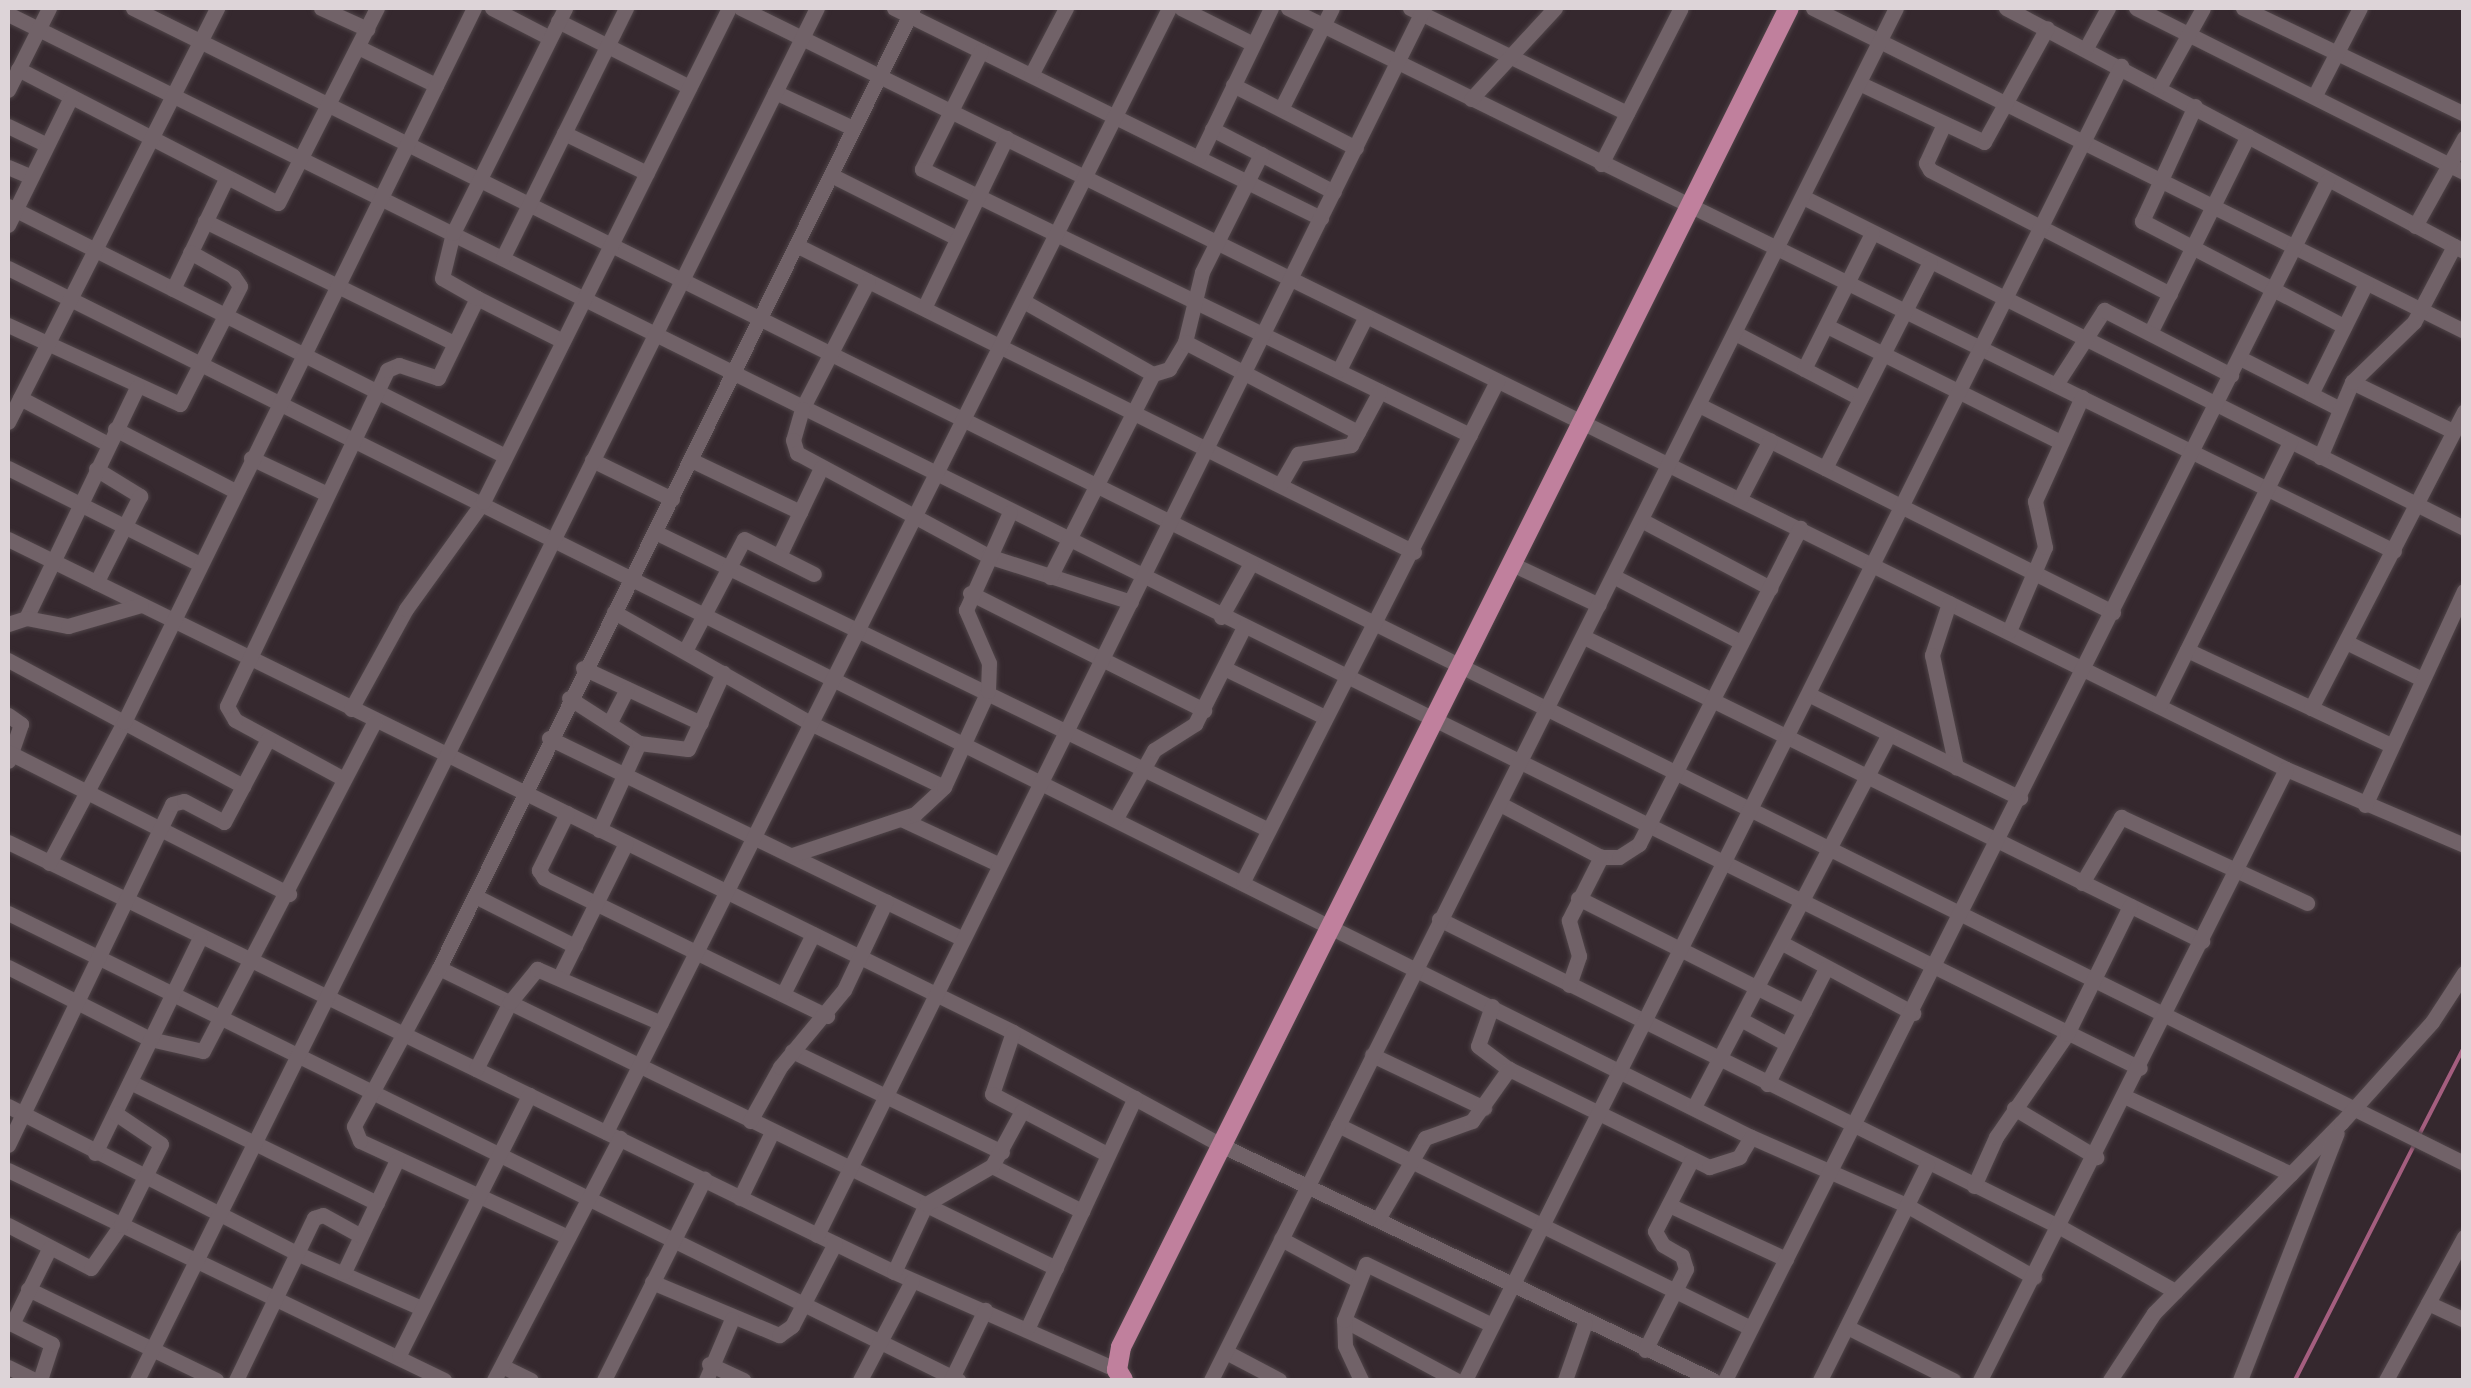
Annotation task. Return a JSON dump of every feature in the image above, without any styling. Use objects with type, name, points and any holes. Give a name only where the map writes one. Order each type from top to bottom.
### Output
[{"type":"main road","points":[[1120,1376],[1122,1347],[1789,8]]},
{"type":"street","points":[[8,90],[49,8]]},
{"type":"street","points":[[133,8],[1460,665],[1552,706],[1754,811],[2464,1163]]},
{"type":"street","points":[[8,422],[217,8]]},
{"type":"street","points":[[320,8],[367,29]]},
{"type":"street","points":[[18,70],[278,204],[332,106],[377,8]]},
{"type":"street","points":[[48,862],[124,722],[474,8]]},
{"type":"street","points":[[492,8],[550,38]]},
{"type":"street","points":[[504,257],[626,8]]},
{"type":"street","points":[[352,709],[406,609],[483,502],[728,8]]},
{"type":"street","points":[[741,8],[2286,769],[2464,845]]},
{"type":"street","points":[[137,1380],[817,8]]},
{"type":"street","points":[[1031,75],[1066,8]]},
{"type":"street","points":[[531,1380],[498,1373],[589,1196],[639,1067],[934,475],[967,420],[1169,8]]},
{"type":"street","points":[[1181,8],[1253,44]]},
{"type":"street","points":[[1199,157],[1271,8]]},
{"type":"street","points":[[1288,8],[1601,164],[1906,308],[2394,551]]},
{"type":"street","points":[[1281,109],[1332,8]]},
{"type":"street","points":[[1472,99],[1555,8]]},
{"type":"street","points":[[1601,164],[1681,8]]},
{"type":"street","points":[[1813,8],[2464,331]]},
{"type":"street","points":[[1211,1380],[1439,919],[1524,763],[1896,8]]},
{"type":"street","points":[[2007,8],[2459,248],[2421,310],[2352,382],[2320,457]]},
{"type":"street","points":[[2086,48],[2108,8]]},
{"type":"street","points":[[2136,8],[2457,169]]},
{"type":"street","points":[[2160,86],[2204,8]]},
{"type":"street","points":[[2315,95],[2360,8]]},
{"type":"street","points":[[816,1235],[1099,661],[1210,450],[1398,62],[1419,9],[1514,53],[1627,113]]},
{"type":"street","points":[[568,1237],[397,1160],[353,1134],[475,896],[583,668],[672,499],[879,76],[905,10],[1322,218]]},
{"type":"street","points":[[2254,10],[2464,114]]},
{"type":"street","points":[[8,14],[504,257],[654,336],[1145,580],[2140,1068]]},
{"type":"street","points":[[562,341],[442,278],[452,233],[478,179],[562,14],[607,45],[689,87]]},
{"type":"street","points":[[1861,84],[1984,142],[2047,28]]},
{"type":"street","points":[[358,47],[436,85]]},
{"type":"street","points":[[980,50],[922,169],[1470,435]]},
{"type":"street","points":[[1465,1380],[1643,1022],[1754,811],[2039,226],[2122,66]]},
{"type":"street","points":[[1234,85],[1356,148]]},
{"type":"street","points":[[775,92],[854,128]]},
{"type":"street","points":[[8,225],[12,208],[72,97]]},
{"type":"street","points":[[2196,106],[2142,221],[2191,252],[2344,326]]},
{"type":"street","points":[[1944,124],[1926,167],[2170,294]]},
{"type":"street","points":[[8,126],[47,144]]},
{"type":"street","points":[[1212,129],[1334,192]]},
{"type":"street","points":[[564,133],[647,174]]},
{"type":"street","points":[[2150,333],[2248,136]]},
{"type":"street","points":[[924,308],[1006,138]]},
{"type":"street","points":[[2415,226],[2457,169],[2464,138]]},
{"type":"street","points":[[1025,302],[1153,374],[1169,369],[1185,342],[1193,298],[1261,154]]},
{"type":"street","points":[[8,167],[31,177]]},
{"type":"street","points":[[831,175],[958,238]]},
{"type":"street","points":[[173,290],[227,177]]},
{"type":"street","points":[[1725,1380],[1830,1170],[1856,1128],[2327,180]]},
{"type":"street","points":[[1804,196],[1872,234],[2464,528]]},
{"type":"street","points":[[12,208],[505,456]]},
{"type":"street","points":[[205,221],[454,343]]},
{"type":"street","points":[[1804,369],[1872,234]]},
{"type":"street","points":[[796,244],[1414,552]]},
{"type":"street","points":[[8,326],[180,404],[225,315],[238,280],[190,252]]},
{"type":"street","points":[[1824,468],[1930,262]]},
{"type":"street","points":[[8,268],[1416,966],[1751,1137],[1906,1205],[2034,1277]]},
{"type":"street","points":[[868,281],[802,409],[794,446],[821,468],[916,514],[988,556],[1130,602]]},
{"type":"street","points":[[2311,394],[2366,283]]},
{"type":"street","points":[[344,780],[229,714],[246,657],[393,365],[438,378],[477,298]]},
{"type":"street","points":[[2058,383],[2104,310],[2231,375]]},
{"type":"street","points":[[1339,370],[1366,316]]},
{"type":"street","points":[[1827,326],[2060,442]]},
{"type":"street","points":[[1735,333],[1860,398]]},
{"type":"street","points":[[1185,342],[1358,432]]},
{"type":"street","points":[[2240,358],[2338,408]]},
{"type":"street","points":[[1050,577],[1153,374]]},
{"type":"street","points":[[1244,881],[1345,676],[1378,624],[1498,381]]},
{"type":"street","points":[[2352,382],[2453,432]]},
{"type":"street","points":[[26,618],[137,387]]},
{"type":"street","points":[[1280,485],[1298,454],[1341,451],[1358,432],[1380,391]]},
{"type":"street","points":[[2009,631],[2038,573],[2046,539],[2035,501],[2082,396]]},
{"type":"street","points":[[20,398],[235,491]]},
{"type":"street","points":[[1699,405],[2112,612]]},
{"type":"street","points":[[2312,708],[2464,411]]},
{"type":"street","points":[[1740,498],[1770,440]]},
{"type":"street","points":[[2160,706],[2290,442]]},
{"type":"street","points":[[251,458],[326,494]]},
{"type":"street","points":[[592,460],[672,499]]},
{"type":"street","points":[[691,460],[800,512]]},
{"type":"street","points":[[8,468],[200,564]]},
{"type":"street","points":[[779,556],[821,468]]},
{"type":"street","points":[[96,469],[140,496],[96,583]]},
{"type":"street","points":[[792,855],[926,808],[944,787],[988,691],[989,664],[966,610],[970,592],[1010,512]]},
{"type":"street","points":[[1643,521],[1770,588]]},
{"type":"street","points":[[1502,805],[1601,857],[1630,852],[1651,828],[1800,528]]},
{"type":"street","points":[[655,532],[1269,830]]},
{"type":"street","points":[[686,649],[744,538],[814,574]]},
{"type":"street","points":[[8,539],[936,994],[1224,1146],[1585,1323],[1713,1380]]},
{"type":"street","points":[[1222,616],[1251,562]]},
{"type":"street","points":[[1510,562],[1599,605]]},
{"type":"street","points":[[1613,576],[1741,642]]},
{"type":"street","points":[[970,592],[1099,661],[1204,710]]},
{"type":"street","points":[[2365,805],[2464,592]]},
{"type":"street","points":[[1950,604],[1932,656],[1956,767]]},
{"type":"street","points":[[8,624],[26,618],[68,626],[141,605]]},
{"type":"street","points":[[614,612],[810,722],[944,787]]},
{"type":"street","points":[[1116,818],[1139,770],[1154,750],[1188,732],[1204,710],[1244,627]]},
{"type":"street","points":[[1584,637],[2202,941]]},
{"type":"street","points":[[2346,642],[2422,679]]},
{"type":"street","points":[[2187,650],[2391,745]]},
{"type":"street","points":[[8,660],[243,786]]},
{"type":"street","points":[[583,668],[700,723]]},
{"type":"street","points":[[1224,668],[1326,718]]},
{"type":"street","points":[[568,698],[610,720],[639,743],[684,753],[723,673]]},
{"type":"street","points":[[610,720],[627,689]]},
{"type":"street","points":[[1810,695],[2020,798]]},
{"type":"street","points":[[8,716],[21,724],[9,756],[289,894]]},
{"type":"street","points":[[8,967],[150,1039],[203,1051],[225,1018],[375,721]]},
{"type":"street","points":[[1694,1107],[1782,943],[1798,900],[1888,736]]},
{"type":"street","points":[[548,738],[962,938]]},
{"type":"street","points":[[8,1145],[129,903],[158,828],[178,800],[224,822],[268,739]]},
{"type":"street","points":[[599,830],[639,743]]},
{"type":"street","points":[[1980,1380],[2167,1016],[2286,769]]},
{"type":"street","points":[[567,814],[540,874],[827,1016]]},
{"type":"street","points":[[2082,882],[2121,817],[2239,868],[2307,903]]},
{"type":"street","points":[[901,819],[998,864]]},
{"type":"street","points":[[8,842],[816,1235],[912,1280],[1028,1327],[1120,1376]]},
{"type":"street","points":[[560,976],[626,843]]},
{"type":"street","points":[[1569,985],[1580,956],[1569,920],[1601,857]]},
{"type":"street","points":[[475,896],[575,946]]},
{"type":"street","points":[[1578,898],[1804,1011]]},
{"type":"street","points":[[750,1121],[792,1051],[827,1016],[886,901]]},
{"type":"street","points":[[1974,1186],[2014,1108],[2067,1034],[2130,906]]},
{"type":"street","points":[[8,913],[298,1053],[372,1094],[589,1196],[953,1379],[985,1310]]},
{"type":"street","points":[[1439,919],[2060,1227],[2175,1291]]},
{"type":"street","points":[[783,994],[813,934]]},
{"type":"street","points":[[95,1153],[200,938]]},
{"type":"street","points":[[1782,943],[1913,1013]]},
{"type":"street","points":[[439,968],[1056,1268]]},
{"type":"street","points":[[1767,1084],[1826,968]]},
{"type":"street","points":[[476,1069],[510,1002],[537,970],[560,976],[661,1024]]},
{"type":"street","points":[[2110,1380],[2175,1291],[2341,1123],[2432,1022],[2464,973]]},
{"type":"street","points":[[1492,1006],[1478,1046],[1509,1070],[1709,1167],[1732,1162],[1751,1137]]},
{"type":"street","points":[[1742,1020],[1787,1044]]},
{"type":"street","points":[[1012,1032],[989,1087],[997,1099],[1107,1154]]},
{"type":"street","points":[[792,1051],[1002,1152]]},
{"type":"street","points":[[1372,1055],[1484,1108]]},
{"type":"street","points":[[1378,1219],[1408,1161],[1425,1138],[1458,1130],[1484,1108],[1509,1070]]},
{"type":"street","points":[[130,1082],[377,1203]]},
{"type":"street","points":[[399,1355],[529,1095]]},
{"type":"street","points":[[2126,1097],[2291,1174]]},
{"type":"street","points":[[1028,1327],[1135,1098]]},
{"type":"street","points":[[8,1106],[296,1253],[421,1308]]},
{"type":"street","points":[[2014,1108],[2096,1156]]},
{"type":"street","points":[[894,1272],[926,1204],[992,1166],[1022,1111]]},
{"type":"street","points":[[8,1225],[92,1268],[122,1225],[147,1178],[158,1136],[115,1112]]},
{"type":"street","points":[[2240,1380],[2341,1123]]},
{"type":"street","points":[[1338,1125],[1540,1228],[1751,1328]]},
{"type":"street","points":[[740,1198],[772,1132]]},
{"type":"street","points":[[344,1272],[397,1160]]},
{"type":"street","points":[[1645,1350],[1686,1263],[1656,1231],[1691,1161]]},
{"type":"street","points":[[1820,1380],[1928,1164]]},
{"type":"street","points":[[992,1166],[1082,1210]]},
{"type":"street","points":[[8,1170],[444,1380]]},
{"type":"street","points":[[604,1380],[704,1179]]},
{"type":"street","points":[[1669,1205],[1786,1259]]},
{"type":"street","points":[[236,1380],[317,1214],[361,1236]]},
{"type":"street","points":[[2386,1380],[2464,1237]]},
{"type":"street","points":[[1281,1239],[1356,1279]]},
{"type":"street","points":[[652,1282],[732,1319],[779,1335],[804,1304],[835,1243]]},
{"type":"street","points":[[8,1367],[38,1380],[52,1344],[12,1324],[49,1249]]},
{"type":"street","points":[[1360,1380],[1345,1344],[1344,1320],[1360,1268],[1374,1265],[1492,1325]]},
{"type":"street","points":[[860,1380],[912,1280]]},
{"type":"street","points":[[28,1289],[216,1380]]},
{"type":"street","points":[[2428,1303],[2464,1320]]},
{"type":"street","points":[[732,1319],[707,1372],[744,1380]]},
{"type":"street","points":[[1344,1320],[1456,1380]]},
{"type":"street","points":[[1566,1380],[1585,1323]]},
{"type":"street","points":[[1846,1327],[1953,1380]]},
{"type":"street","points":[[1226,1352],[1279,1380]]},
{"type":"street","points":[[405,1380],[414,1364]]},
{"type":"waterway","points":[[2418,1137],[2464,1047]]},
{"type":"waterway","points":[[2295,1380],[2414,1145]]}]
